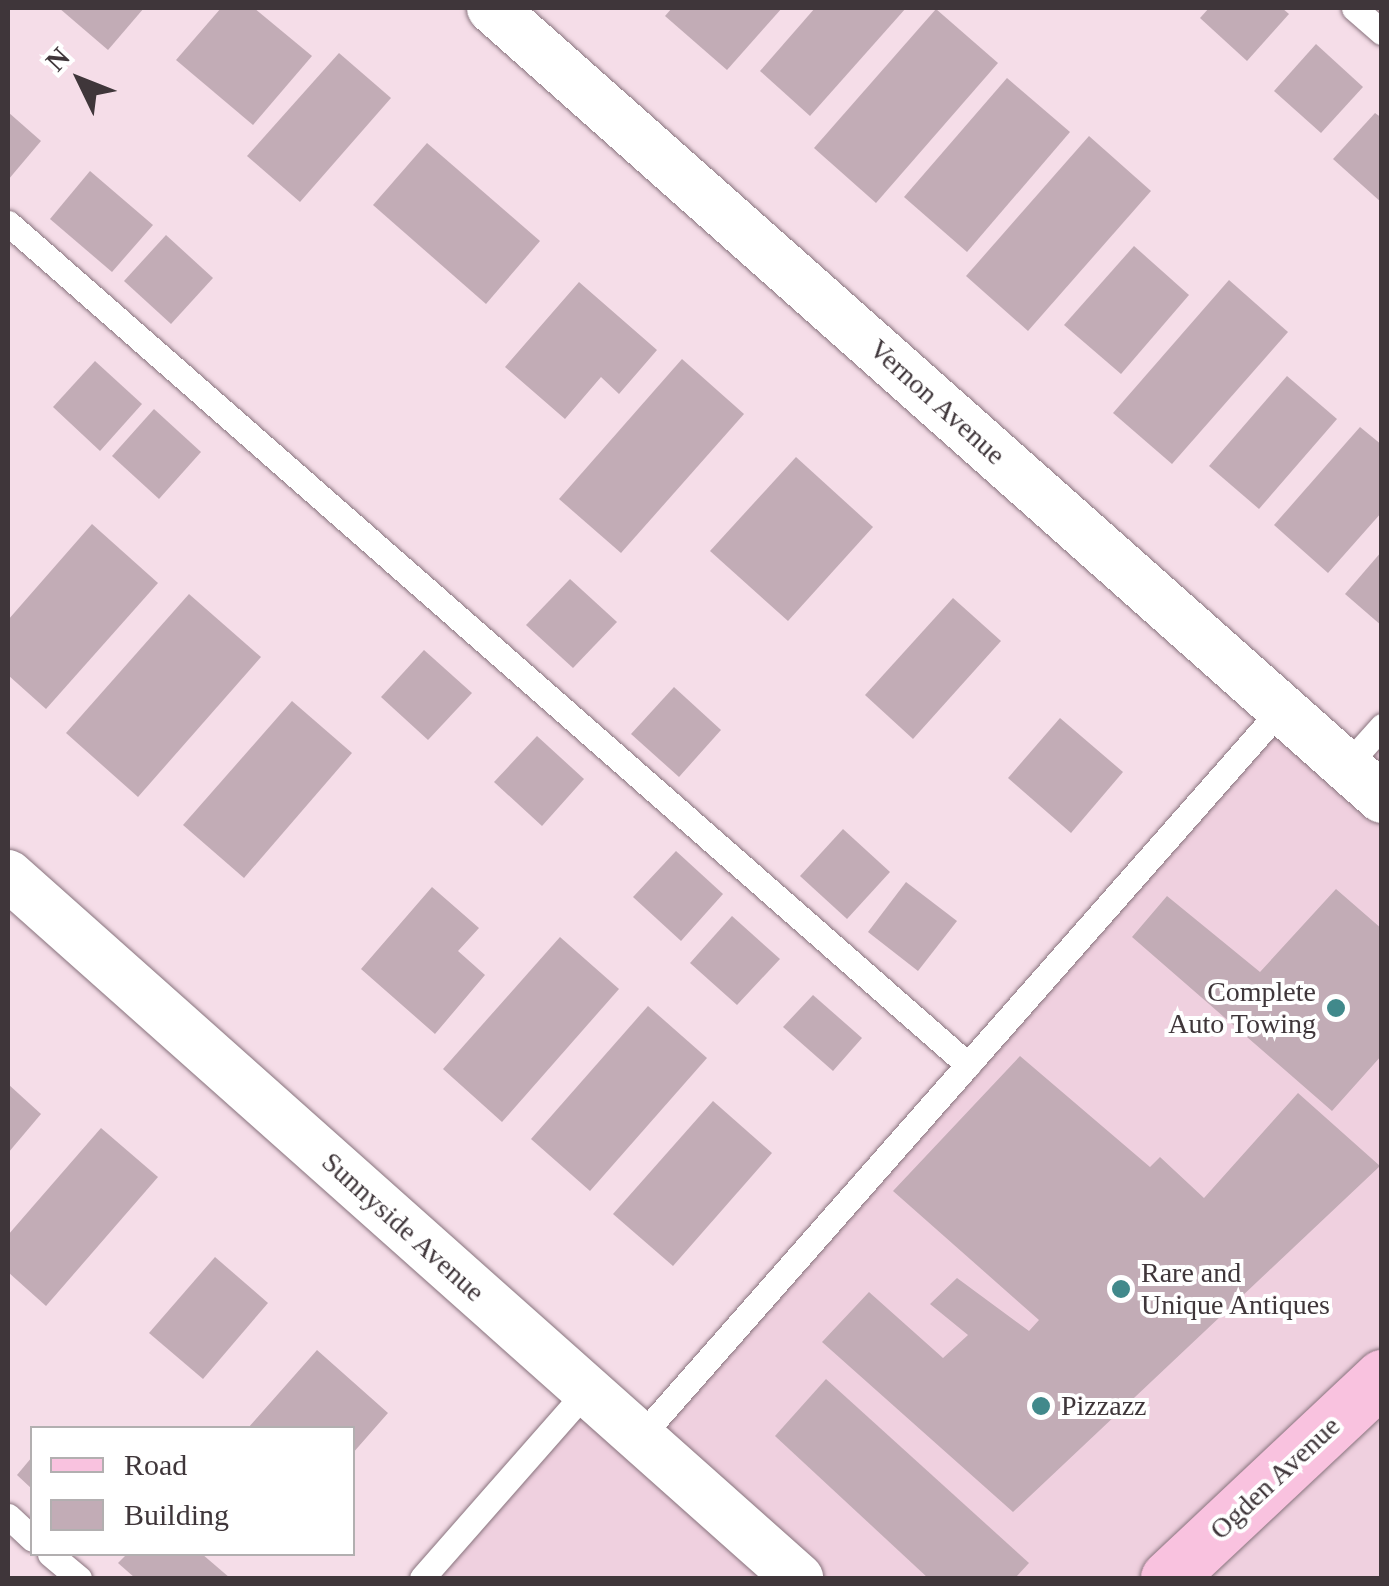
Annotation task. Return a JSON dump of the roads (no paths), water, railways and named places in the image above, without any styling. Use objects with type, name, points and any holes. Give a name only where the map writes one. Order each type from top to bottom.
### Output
[{"type":"main road","name":"Ogden Avenue","points":[[1168,1578],[1382,1378]]},
{"type":"street","name":"Vernon Avenue","points":[[492,8],[1364,782]]},
{"type":"street","name":"Sunnyside Avenue","points":[[8,875],[798,1578]]},
{"type":"lane","points":[[1354,8],[1382,32]]},
{"type":"lane","points":[[8,223],[968,1065]]},
{"type":"lane","points":[[640,1437],[1282,708]]},
{"type":"lane","points":[[1364,782],[1382,726]]},
{"type":"lane","points":[[422,1578],[586,1390]]},
{"type":"lane","points":[[8,1516],[30,1536]]},
{"type":"lane","points":[[52,1556],[79,1578]]},
{"type":"place","name":"Complete Auto Towing","points":[[1336,1008]]},
{"type":"place","name":"Rare and Unique Antiques","points":[[1121,1289]]},
{"type":"place","name":"Pizzazz","points":[[1041,1406]]}]
